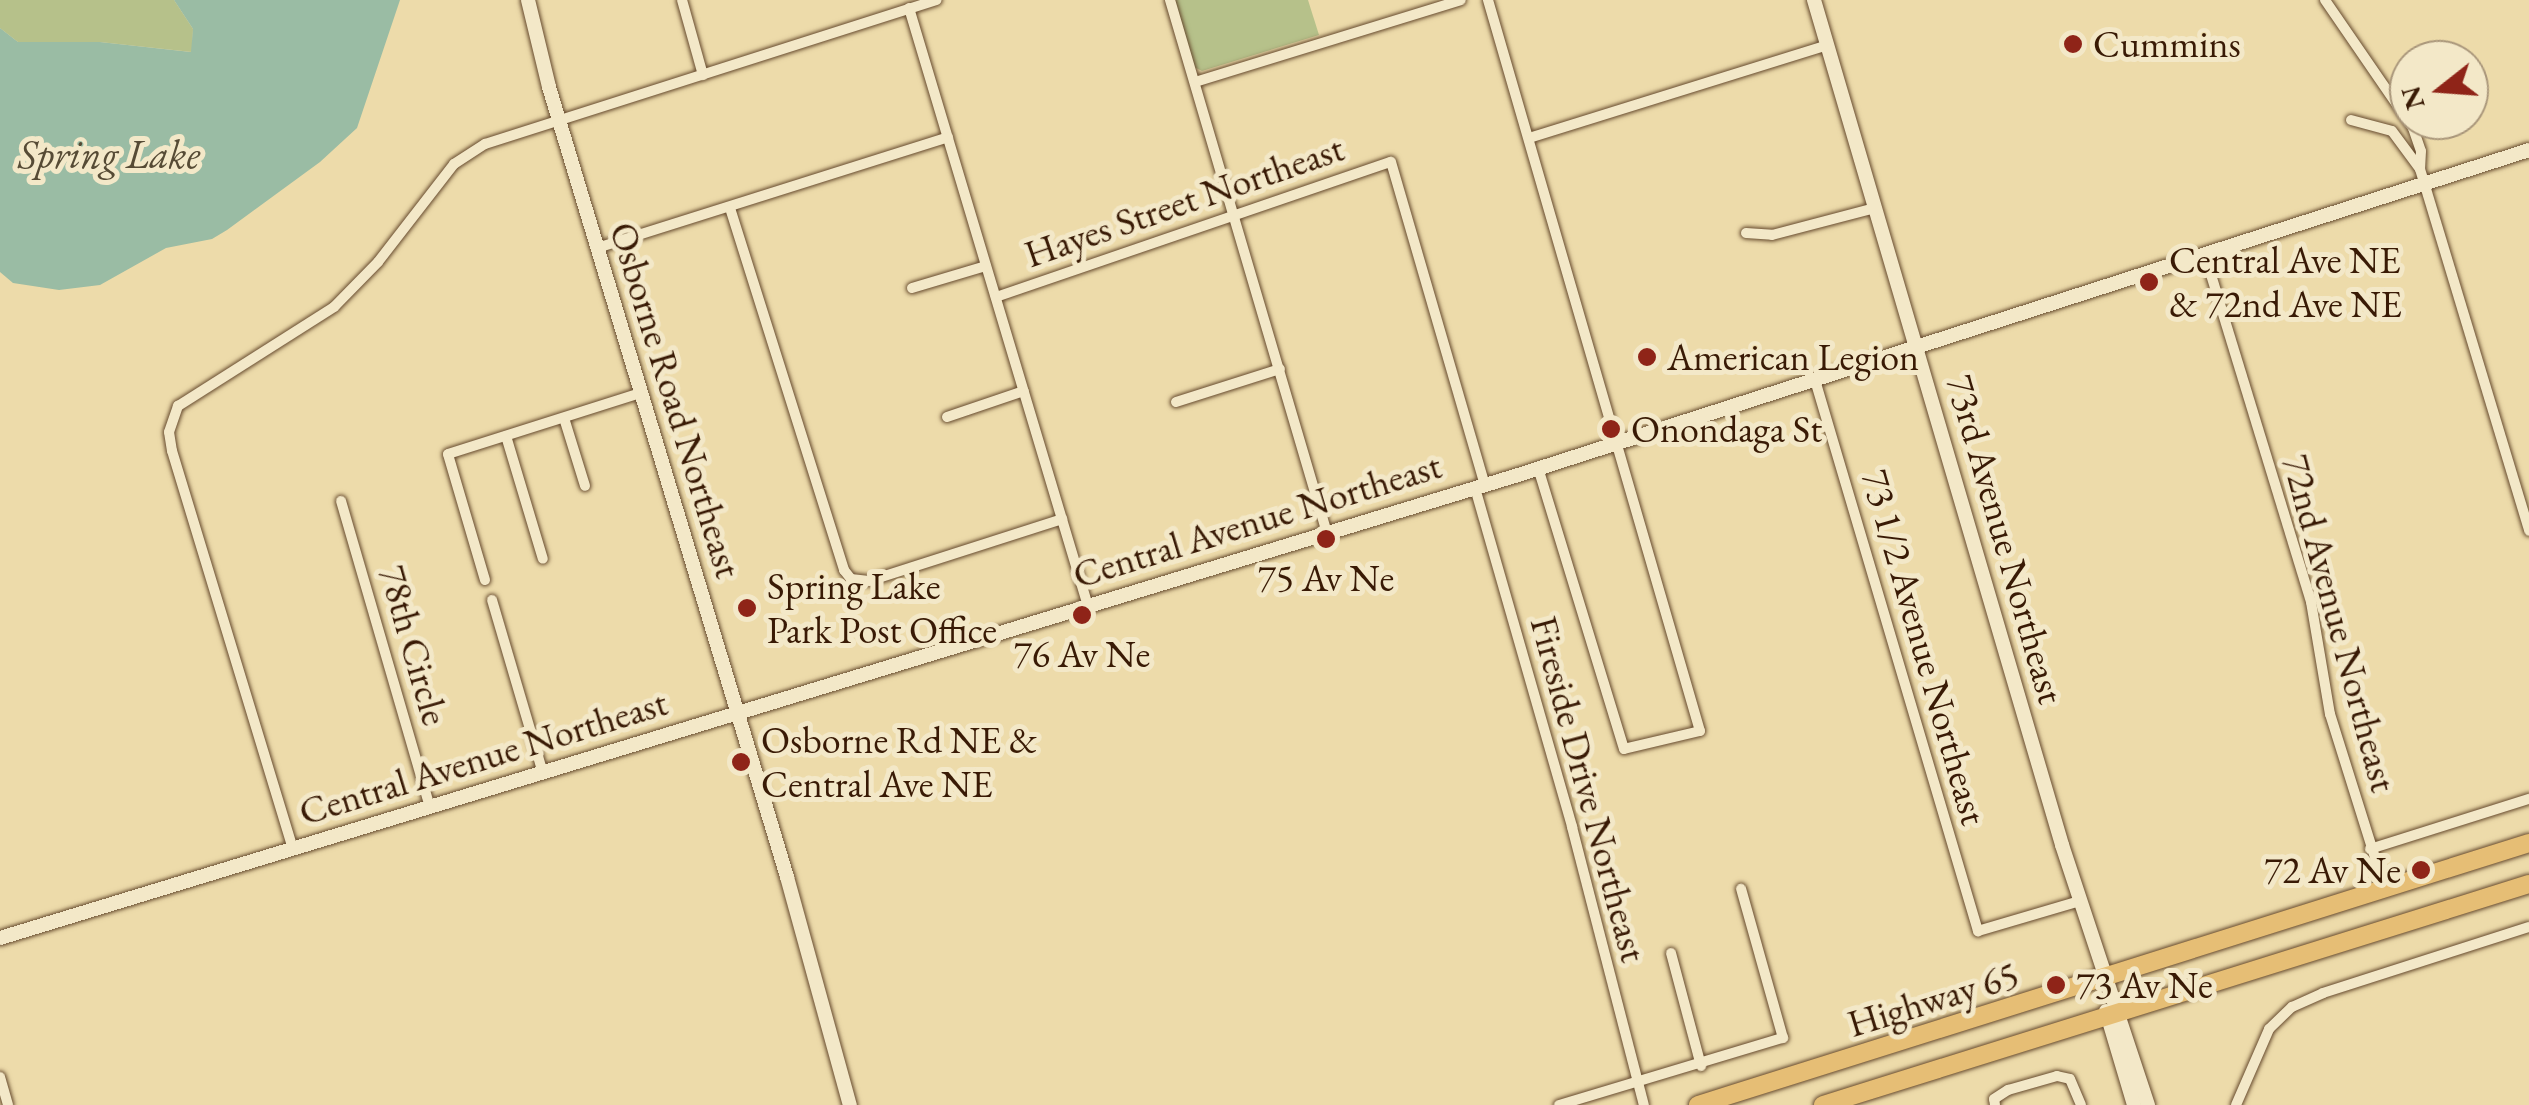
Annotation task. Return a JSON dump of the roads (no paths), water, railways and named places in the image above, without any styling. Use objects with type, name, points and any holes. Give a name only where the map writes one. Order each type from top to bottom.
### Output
[{"type":"highway","name":"Highway 65","points":[[1698,1105],[2529,843]]},
{"type":"highway","name":"Highway 65","points":[[1823,1105],[2529,884]]},
{"type":"street","name":"Osborne Road Northeast","points":[[528,0],[559,120],[850,1105]]},
{"type":"street","points":[[682,0],[704,75]]},
{"type":"street","points":[[293,849],[172,450],[172,418],[197,392],[311,322],[351,292],[454,164],[485,144],[938,0]]},
{"type":"street","points":[[1170,0],[1326,532]]},
{"type":"street","points":[[1195,82],[1461,0]]},
{"type":"street","points":[[1488,0],[1700,731],[1624,749],[1538,468]]},
{"type":"street","name":"73rd Avenue Northeast","points":[[1814,0],[2104,980],[2134,1105]]},
{"type":"street","points":[[2325,0],[2413,128],[2421,151],[2422,176],[2529,530]]},
{"type":"street","points":[[910,8],[1088,606]]},
{"type":"street","points":[[1529,138],[1828,45]]},
{"type":"street","points":[[2352,120],[2392,131],[2422,176]]},
{"type":"street","points":[[597,248],[948,137]]},
{"type":"street","name":"Central Avenue Northeast","points":[[0,938],[1538,468],[1916,344],[2206,255],[2422,176],[2529,150]]},
{"type":"street","name":"Hayes Street Northeast","points":[[996,297],[1391,162]]},
{"type":"street","name":"Fireside Drive Northeast","points":[[1391,162],[1644,1105]]},
{"type":"street","points":[[730,208],[844,570],[851,578],[869,581],[1062,518]]},
{"type":"street","points":[[1746,233],[1772,235],[1876,208]]},
{"type":"street","name":"72nd Avenue Northeast","points":[[2206,255],[2311,602],[2330,714],[2370,850],[2386,890]]},
{"type":"street","points":[[912,288],[986,266]]},
{"type":"street","points":[[1176,402],[1280,370]]},
{"type":"street","name":"73 1/2 Avenue Northeast","points":[[1815,380],[1978,931],[2080,901]]},
{"type":"street","points":[[947,417],[1024,392]]},
{"type":"street","points":[[484,580],[448,454],[640,394]]},
{"type":"street","points":[[564,418],[586,486]]},
{"type":"street","points":[[506,436],[542,559]]},
{"type":"street","name":"78th Circle","points":[[341,501],[430,807]]},
{"type":"street","points":[[492,600],[543,773]]},
{"type":"street","points":[[2370,850],[2529,798]]},
{"type":"street","points":[[1560,1105],[1783,1038],[1741,889]]},
{"type":"street","points":[[2236,1105],[2269,1029],[2292,1007],[2529,927]]},
{"type":"street","points":[[1671,953],[1700,1066]]},
{"type":"street","name":"73rd Avenue Northeast","points":[[2112,1015],[2148,1105]]},
{"type":"street","points":[[1995,1105],[1994,1099],[2008,1090],[2057,1076],[2070,1078],[2081,1105]]},
{"type":"street","points":[[0,1077],[8,1105]]},
{"type":"water","name":"Spring Lake","points":[[174,0],[400,0],[357,128],[320,162],[212,239],[166,248],[100,285],[59,290],[13,283],[0,272],[0,28],[18,42],[100,42],[191,52],[193,29]]},
{"type":"place","name":"Cummins","points":[[2073,44]]},
{"type":"place","name":"Central Ave NE & 72nd Ave NE","points":[[2149,282]]},
{"type":"place","name":"American Legion","points":[[1647,357]]},
{"type":"place","name":"Onondaga St","points":[[1611,429]]},
{"type":"place","name":"75 Av Ne","points":[[1326,539]]},
{"type":"place","name":"Spring Lake Park Post Office","points":[[747,608]]},
{"type":"place","name":"76 Av Ne","points":[[1082,615]]},
{"type":"place","name":"Osborne Rd NE & Central Ave NE","points":[[741,762]]},
{"type":"place","name":"72 Av Ne","points":[[2421,870]]},
{"type":"place","name":"73 Av Ne","points":[[2056,985]]}]
